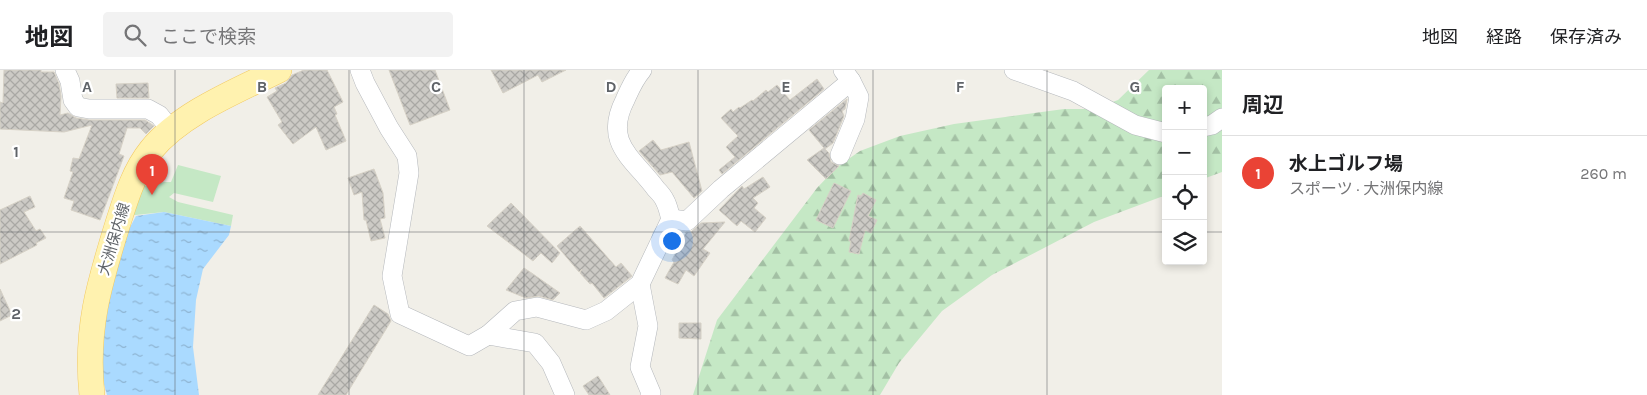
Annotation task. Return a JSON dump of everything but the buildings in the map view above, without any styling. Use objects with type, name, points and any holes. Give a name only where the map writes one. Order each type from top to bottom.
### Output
[{"type":"main road","name":"大洲保内線","points":[[92,395],[90,353],[92,318],[102,274],[128,192],[139,168],[151,150],[171,130],[196,113],[280,70]]},
{"type":"street","points":[[65,70],[70,81],[73,100],[78,107],[89,109],[148,109],[159,115],[171,130]]},
{"type":"street","points":[[360,70],[365,83],[407,156],[409,173],[392,276],[400,314],[469,346],[488,335],[515,311],[537,307],[586,320],[606,311],[640,284],[670,219],[666,201],[619,143],[616,124],[620,108],[642,70]]},
{"type":"street","points":[[1014,70],[1073,91],[1135,125],[1162,132]]},
{"type":"street","points":[[670,219],[687,221],[847,75],[859,97],[855,119],[840,155]]},
{"type":"street","points":[[1207,126],[1222,118]]},
{"type":"street","points":[[640,284],[648,326],[640,368],[651,393],[650,395]]},
{"type":"street","points":[[488,335],[535,343],[551,363],[565,395]]},
{"type":"green space","points":[[1149,70],[1222,70],[1222,172],[1207,178],[1207,85],[1162,85],[1162,196],[1094,222],[992,275],[942,311],[899,363],[880,395],[693,395],[717,320],[817,188],[837,167],[860,151],[900,136],[954,124],[1064,109],[1093,109],[1118,100]]},
{"type":"green space","points":[[178,165],[221,176],[213,202],[174,193],[169,197],[178,202],[233,215],[231,226],[164,212],[126,216],[141,187],[171,182]]},
{"type":"water","points":[[164,212],[231,226],[229,235],[203,269],[196,300],[193,347],[199,395],[107,395],[103,381],[102,335],[121,244],[136,216]]},
{"type":"place","name":"水上ゴルフ場","points":[[152,195]]}]
